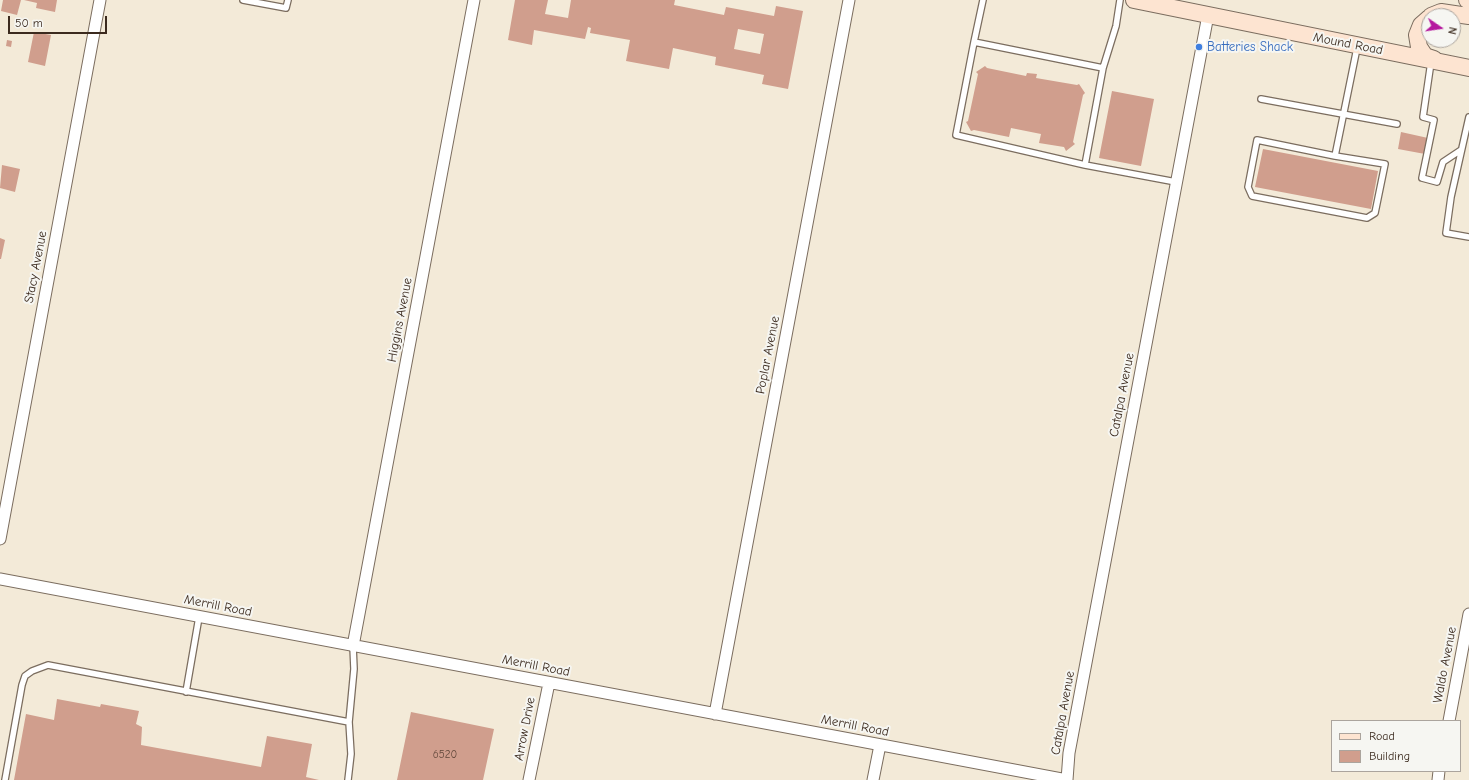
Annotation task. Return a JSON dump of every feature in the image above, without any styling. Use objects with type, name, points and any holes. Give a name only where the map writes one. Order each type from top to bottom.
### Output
[{"type":"main road","name":"Mound Road","points":[[1134,0],[1469,68]]},
{"type":"main road","points":[[1421,25],[1417,35],[1418,47],[1425,56],[1438,62]]},
{"type":"street","name":"Stacy Avenue","points":[[0,539],[100,0]]},
{"type":"street","name":"Higgins Avenue","points":[[353,646],[474,0]]},
{"type":"street","name":"Poplar Avenue","points":[[715,714],[849,0]]},
{"type":"street","name":"Catalpa Avenue","points":[[1067,780],[1069,753],[1208,15]]},
{"type":"street","name":"Merrill Road","points":[[0,580],[1067,780]]},
{"type":"street","name":"Waldo Avenue","points":[[1449,720],[1469,614]]},
{"type":"street","name":"Arrow Drive","points":[[529,780],[549,683]]},
{"type":"street","points":[[874,780],[880,745]]},
{"type":"lane","points":[[243,0],[286,8],[288,0]]},
{"type":"lane","points":[[983,0],[956,135],[1085,165],[1176,182]]},
{"type":"lane","points":[[1085,165],[1103,68],[1116,26],[1120,0]]},
{"type":"lane","points":[[974,42],[1103,68]]},
{"type":"lane","points":[[1335,156],[1358,45]]},
{"type":"lane","points":[[1438,62],[1423,117],[1434,120],[1422,178],[1437,182],[1443,162],[1461,150]]},
{"type":"lane","points":[[1261,99],[1397,124]]},
{"type":"lane","points":[[1469,116],[1467,135],[1461,150],[1450,196],[1446,233],[1469,237]]},
{"type":"lane","points":[[1257,140],[1335,156],[1385,164],[1375,213],[1367,218],[1252,196],[1248,187],[1257,140]]},
{"type":"lane","points":[[186,692],[198,617]]},
{"type":"lane","points":[[348,780],[351,754],[349,722],[354,669],[353,646]]},
{"type":"lane","points":[[5,780],[22,685],[26,676],[32,671],[48,665],[349,722]]},
{"type":"building","points":[[3,0],[21,0],[17,15],[1,11]]},
{"type":"building","points":[[24,0],[57,0],[55,12],[36,8],[37,3]]},
{"type":"building","points":[[515,0],[548,0],[545,14],[568,18],[571,0],[675,0],[674,5],[724,15],[726,7],[774,16],[776,6],[803,11],[788,89],[762,84],[764,75],[715,65],[716,57],[673,48],[669,69],[626,61],[630,40],[590,33],[591,28],[588,27],[585,39],[534,30],[532,45],[508,40]],"holes":[[[738,29],[764,34],[760,54],[734,49]]]},
{"type":"building","points":[[34,32],[51,35],[45,66],[28,62]]},
{"type":"building","points":[[7,40],[12,41],[11,47],[6,46]]},
{"type":"building","points":[[985,66],[987,68],[1026,76],[1027,73],[1037,74],[1036,78],[1077,85],[1079,84],[1085,93],[1083,95],[1073,142],[1075,144],[1066,151],[1064,147],[1039,143],[1041,134],[1011,128],[1009,137],[974,130],[971,131],[966,122],[968,121],[978,74],[976,72]]},
{"type":"building","points":[[1112,91],[1154,99],[1141,166],[1099,158]]},
{"type":"building","points":[[1401,132],[1428,138],[1425,154],[1398,149]]},
{"type":"building","points":[[1263,149],[1378,171],[1371,209],[1255,187]]},
{"type":"building","points":[[2,165],[20,169],[15,192],[0,188]]},
{"type":"building","points":[[0,238],[5,240],[1,259],[0,259]]},
{"type":"building","points":[[57,699],[100,707],[101,704],[139,711],[136,724],[142,727],[141,745],[261,767],[267,736],[312,744],[306,777],[319,780],[14,780],[26,714],[54,720]]},
{"type":"building","points":[[411,712],[494,729],[483,780],[397,780]]},
{"type":"place","name":"Batteries Shack","points":[[1199,47]]}]
